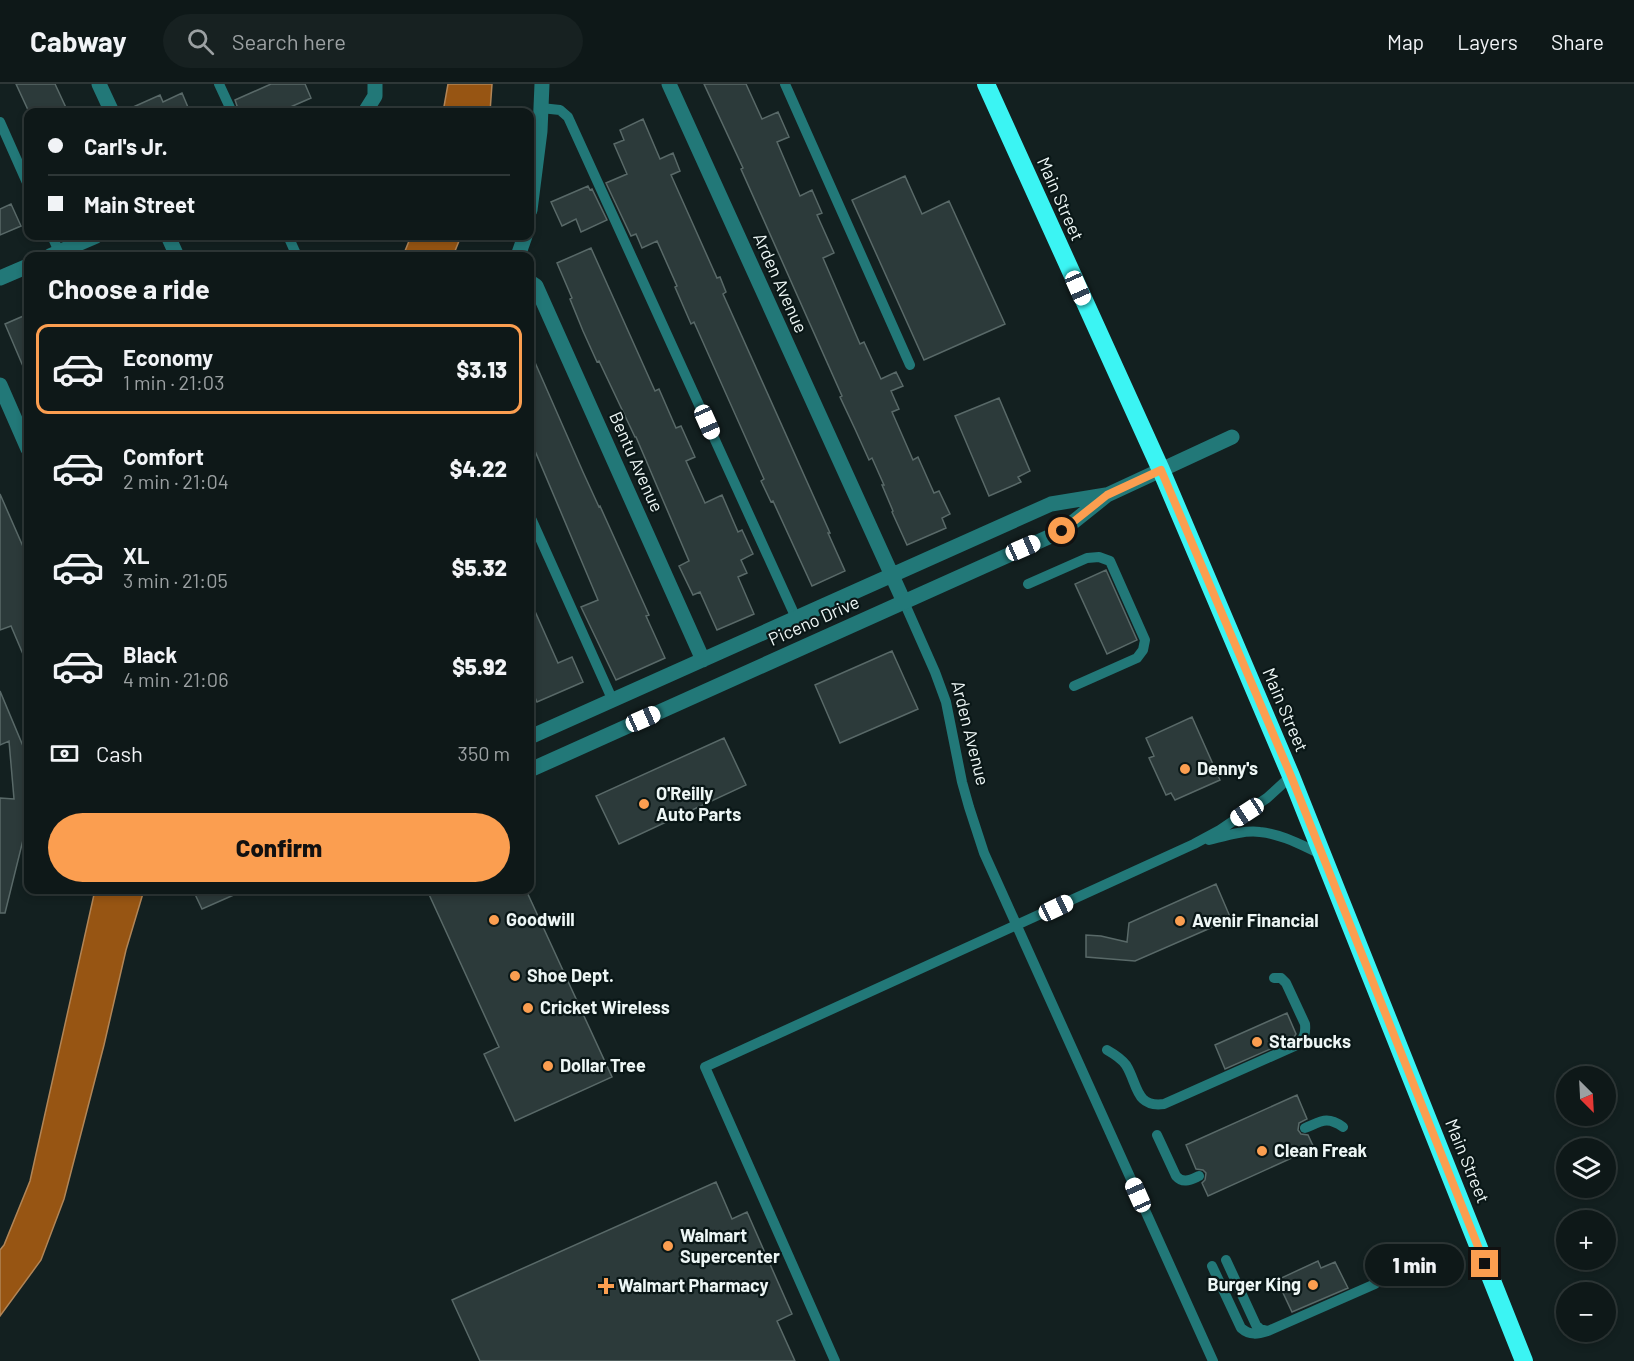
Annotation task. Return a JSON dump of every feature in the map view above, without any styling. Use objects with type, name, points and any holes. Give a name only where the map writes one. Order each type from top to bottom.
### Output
[{"type":"highway","name":"Main Street","points":[[986,84],[1161,470],[1291,776],[1524,1361]]},
{"type":"street","points":[[99,84],[110,108]]},
{"type":"street","points":[[368,108],[375,96],[375,84]]},
{"type":"street","points":[[534,176],[542,84]]},
{"type":"street","name":"Arden Avenue","points":[[669,84],[904,602]]},
{"type":"street","points":[[63,252],[88,240]]},
{"type":"street","points":[[0,278],[24,268]]},
{"type":"street","name":"Bentu Avenue","points":[[534,285],[703,660]]},
{"type":"street","points":[[0,385],[24,440]]},
{"type":"street","name":"Piceno Drive","points":[[534,765],[1062,531],[1107,495],[1232,437]]},
{"type":"street","name":"Piceno Drive","points":[[534,735],[1051,504],[1107,495]]},
{"type":"lane","points":[[219,84],[230,108]]},
{"type":"lane","points":[[785,84],[910,365]]},
{"type":"lane","points":[[541,108],[560,110],[568,117],[796,618]]},
{"type":"lane","points":[[0,122],[24,176]]},
{"type":"lane","points":[[534,525],[613,700]]},
{"type":"lane","points":[[1028,584],[1087,558],[1099,557],[1110,561],[1145,640],[1143,650],[1137,658],[1074,686]]},
{"type":"lane","name":"Arden Avenue","points":[[904,602],[946,702],[962,782],[978,837],[1213,1361]]},
{"type":"lane","points":[[835,1361],[705,1067],[1194,844],[1220,830],[1267,798],[1291,776]]},
{"type":"lane","points":[[1194,844],[1237,833],[1260,832],[1287,838],[1323,855]]},
{"type":"lane","points":[[1107,1050],[1119,1057],[1125,1064],[1142,1099],[1154,1106],[1164,1104],[1297,1045],[1303,1039],[1306,1031],[1305,1024],[1286,983],[1281,978],[1274,978]]},
{"type":"lane","points":[[1305,1128],[1330,1120],[1343,1127]]},
{"type":"lane","points":[[1157,1135],[1179,1180],[1184,1181],[1199,1176]]},
{"type":"lane","points":[[1226,1260],[1256,1325],[1268,1331]]},
{"type":"lane","points":[[1212,1266],[1241,1328],[1255,1335],[1375,1284]]},
{"type":"shaded area","points":[[448,84],[492,84],[490,108],[444,108]]},
{"type":"shaded area","points":[[409,240],[459,240],[455,252],[405,252]]},
{"type":"shaded area","points":[[94,894],[143,894],[126,950],[64,1199],[41,1260],[0,1316],[0,1250],[30,1181]]},
{"type":"building","points":[[16,84],[55,84],[66,108],[27,108]]},
{"type":"building","points":[[271,84],[305,84],[311,98],[288,108],[238,108],[235,100]]},
{"type":"building","points":[[704,84],[746,84],[762,119],[778,112],[789,137],[777,142],[800,196],[812,190],[822,213],[817,215],[834,253],[823,258],[860,344],[864,342],[881,379],[896,372],[903,386],[891,391],[899,409],[892,412],[913,460],[918,457],[934,493],[939,491],[950,514],[942,518],[946,528],[907,545],[892,512],[882,485],[884,485],[872,458],[869,460],[840,397],[842,396],[741,169],[743,168]]},
{"type":"building","points":[[182,93],[188,108],[131,108],[160,95],[163,102]]},
{"type":"building","points":[[643,119],[660,159],[673,153],[680,171],[671,175],[717,278],[720,277],[726,292],[723,294],[845,571],[812,586],[773,501],[771,502],[761,481],[764,479],[694,322],[691,324],[657,241],[642,248],[636,234],[631,236],[606,183],[627,174],[614,144],[624,140],[620,130]]},
{"type":"building","points":[[905,176],[922,214],[949,201],[1005,324],[924,360],[852,200]]},
{"type":"building","points":[[588,186],[590,190],[592,189],[607,220],[581,232],[576,219],[562,226],[551,202]]},
{"type":"building","points":[[11,204],[21,226],[0,235],[0,209]]},
{"type":"building","points":[[591,248],[655,391],[659,389],[676,428],[681,426],[695,457],[686,461],[705,503],[722,495],[738,532],[742,530],[753,554],[741,560],[747,573],[738,577],[754,614],[717,630],[700,592],[693,595],[679,566],[689,561],[636,437],[583,331],[557,263]]},
{"type":"building","points":[[24,316],[24,369],[5,324]]},
{"type":"building","points":[[534,360],[649,615],[646,616],[665,658],[616,680],[581,607],[598,600],[534,448]]},
{"type":"building","points":[[999,398],[1030,471],[1018,477],[1021,482],[989,496],[955,416]]},
{"type":"building","points":[[0,494],[24,549],[24,657],[11,626],[0,630]]},
{"type":"building","points":[[1106,570],[1137,640],[1107,654],[1075,584]]},
{"type":"building","points":[[534,609],[558,663],[572,657],[583,682],[537,702],[534,695]]},
{"type":"building","points":[[892,651],[918,709],[840,743],[815,685]]},
{"type":"building","points":[[0,691],[24,748],[24,840],[5,913],[0,913],[0,798],[14,799],[9,741],[0,745]]},
{"type":"building","name":"Denny's","points":[[1192,717],[1220,780],[1175,800],[1171,793],[1166,795],[1149,758],[1154,756],[1146,738]]},
{"type":"building","points":[[724,738],[746,785],[619,844],[596,796]]},
{"type":"building","name":"Avenir Financial","points":[[1216,884],[1231,919],[1135,961],[1086,957],[1086,935],[1127,942],[1129,923]]},
{"type":"building","points":[[195,894],[236,894],[202,909]]},
{"type":"building","points":[[429,894],[528,894],[612,1077],[515,1121],[484,1054],[499,1047]]},
{"type":"building","name":"Starbucks","points":[[1287,1013],[1296,1034],[1293,1039],[1225,1069],[1215,1045]]},
{"type":"building","name":"Clean Freak","points":[[1297,1095],[1307,1119],[1299,1123],[1298,1130],[1301,1134],[1308,1135],[1314,1148],[1208,1196],[1202,1183],[1206,1173],[1196,1169],[1186,1145]]},
{"type":"building","name":"Walmart Supercenter","points":[[716,1182],[732,1219],[747,1212],[792,1314],[777,1321],[795,1361],[480,1361],[452,1300]]},
{"type":"building","name":"Burger King","points":[[1318,1261],[1321,1268],[1335,1262],[1348,1288],[1292,1312],[1277,1280]]},
{"type":"place","name":"Denny's","points":[[1185,769]]},
{"type":"place","name":"O'Reilly Auto Parts","points":[[644,804]]},
{"type":"place","name":"Goodwill","points":[[494,920]]},
{"type":"place","name":"Avenir Financial","points":[[1180,921]]},
{"type":"place","name":"Shoe Dept.","points":[[515,976]]},
{"type":"place","name":"Cricket Wireless","points":[[528,1008]]},
{"type":"place","name":"Starbucks","points":[[1257,1042]]},
{"type":"place","name":"Dollar Tree","points":[[548,1066]]},
{"type":"place","name":"Clean Freak","points":[[1262,1151]]},
{"type":"place","name":"Walmart Supercenter","points":[[668,1246]]},
{"type":"place","name":"Burger King","points":[[1313,1285]]},
{"type":"place","name":"Walmart Pharmacy","points":[[606,1286]]},
{"type":"route","points":[[1062,531],[1107,495],[1161,470],[1291,776],[1485,1264]]}]
